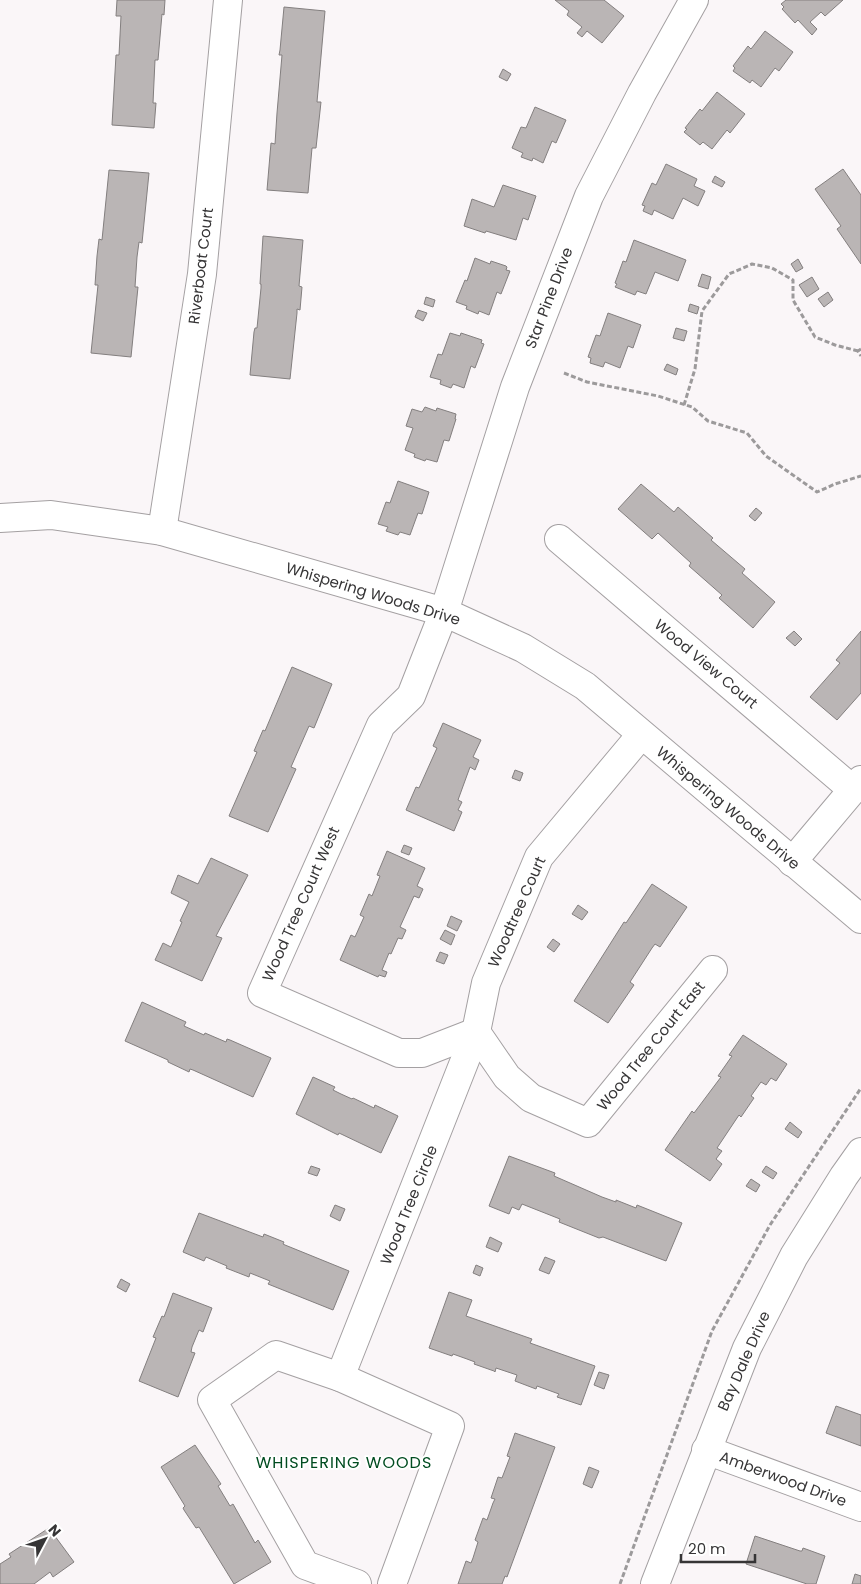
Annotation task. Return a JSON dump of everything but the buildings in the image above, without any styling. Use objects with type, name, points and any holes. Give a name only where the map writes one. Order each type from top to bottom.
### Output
[{"type":"street","name":"Riverboat Court","points":[[162,531],[202,274],[228,0]]},
{"type":"street","name":"Star Pine Drive","points":[[444,612],[515,387],[589,196],[642,93],[694,0]]},
{"type":"street","name":"Whispering Woods Drive","points":[[0,518],[51,515],[162,531],[444,612],[523,648],[585,686],[861,919]]},
{"type":"street","name":"Wood View Court","points":[[560,539],[856,784]]},
{"type":"street","name":"Wood Tree Court West","points":[[444,612],[411,696],[381,725],[262,993],[399,1053],[422,1053],[476,1032]]},
{"type":"street","name":"Woodtree Court","points":[[476,1032],[486,983],[539,857],[641,735]]},
{"type":"street","points":[[792,862],[856,784]]},
{"type":"street","name":"Wood Tree Court East","points":[[476,1032],[507,1077],[531,1098],[588,1123],[713,970]]},
{"type":"street","name":"Wood Tree Circle","points":[[340,1377],[476,1032]]},
{"type":"street","name":"Bay Dale Drive","points":[[655,1584],[747,1348],[794,1256],[861,1152]]},
{"type":"street","points":[[357,1584],[305,1565],[212,1400],[276,1355],[340,1377],[450,1426],[392,1584]]},
{"type":"street","name":"Amberwood Drive","points":[[706,1450],[861,1507]]},
{"type":"path","points":[[684,405],[696,370],[702,311],[729,274],[752,264],[772,268],[793,280],[793,300],[815,337],[835,345],[860,350],[861,356]]},
{"type":"path","points":[[564,373],[587,382],[658,396],[692,407],[708,421],[747,433],[766,456],[817,492],[861,476]]},
{"type":"district","name":"WHISPERING WOODS","points":[[344,1462]]}]
